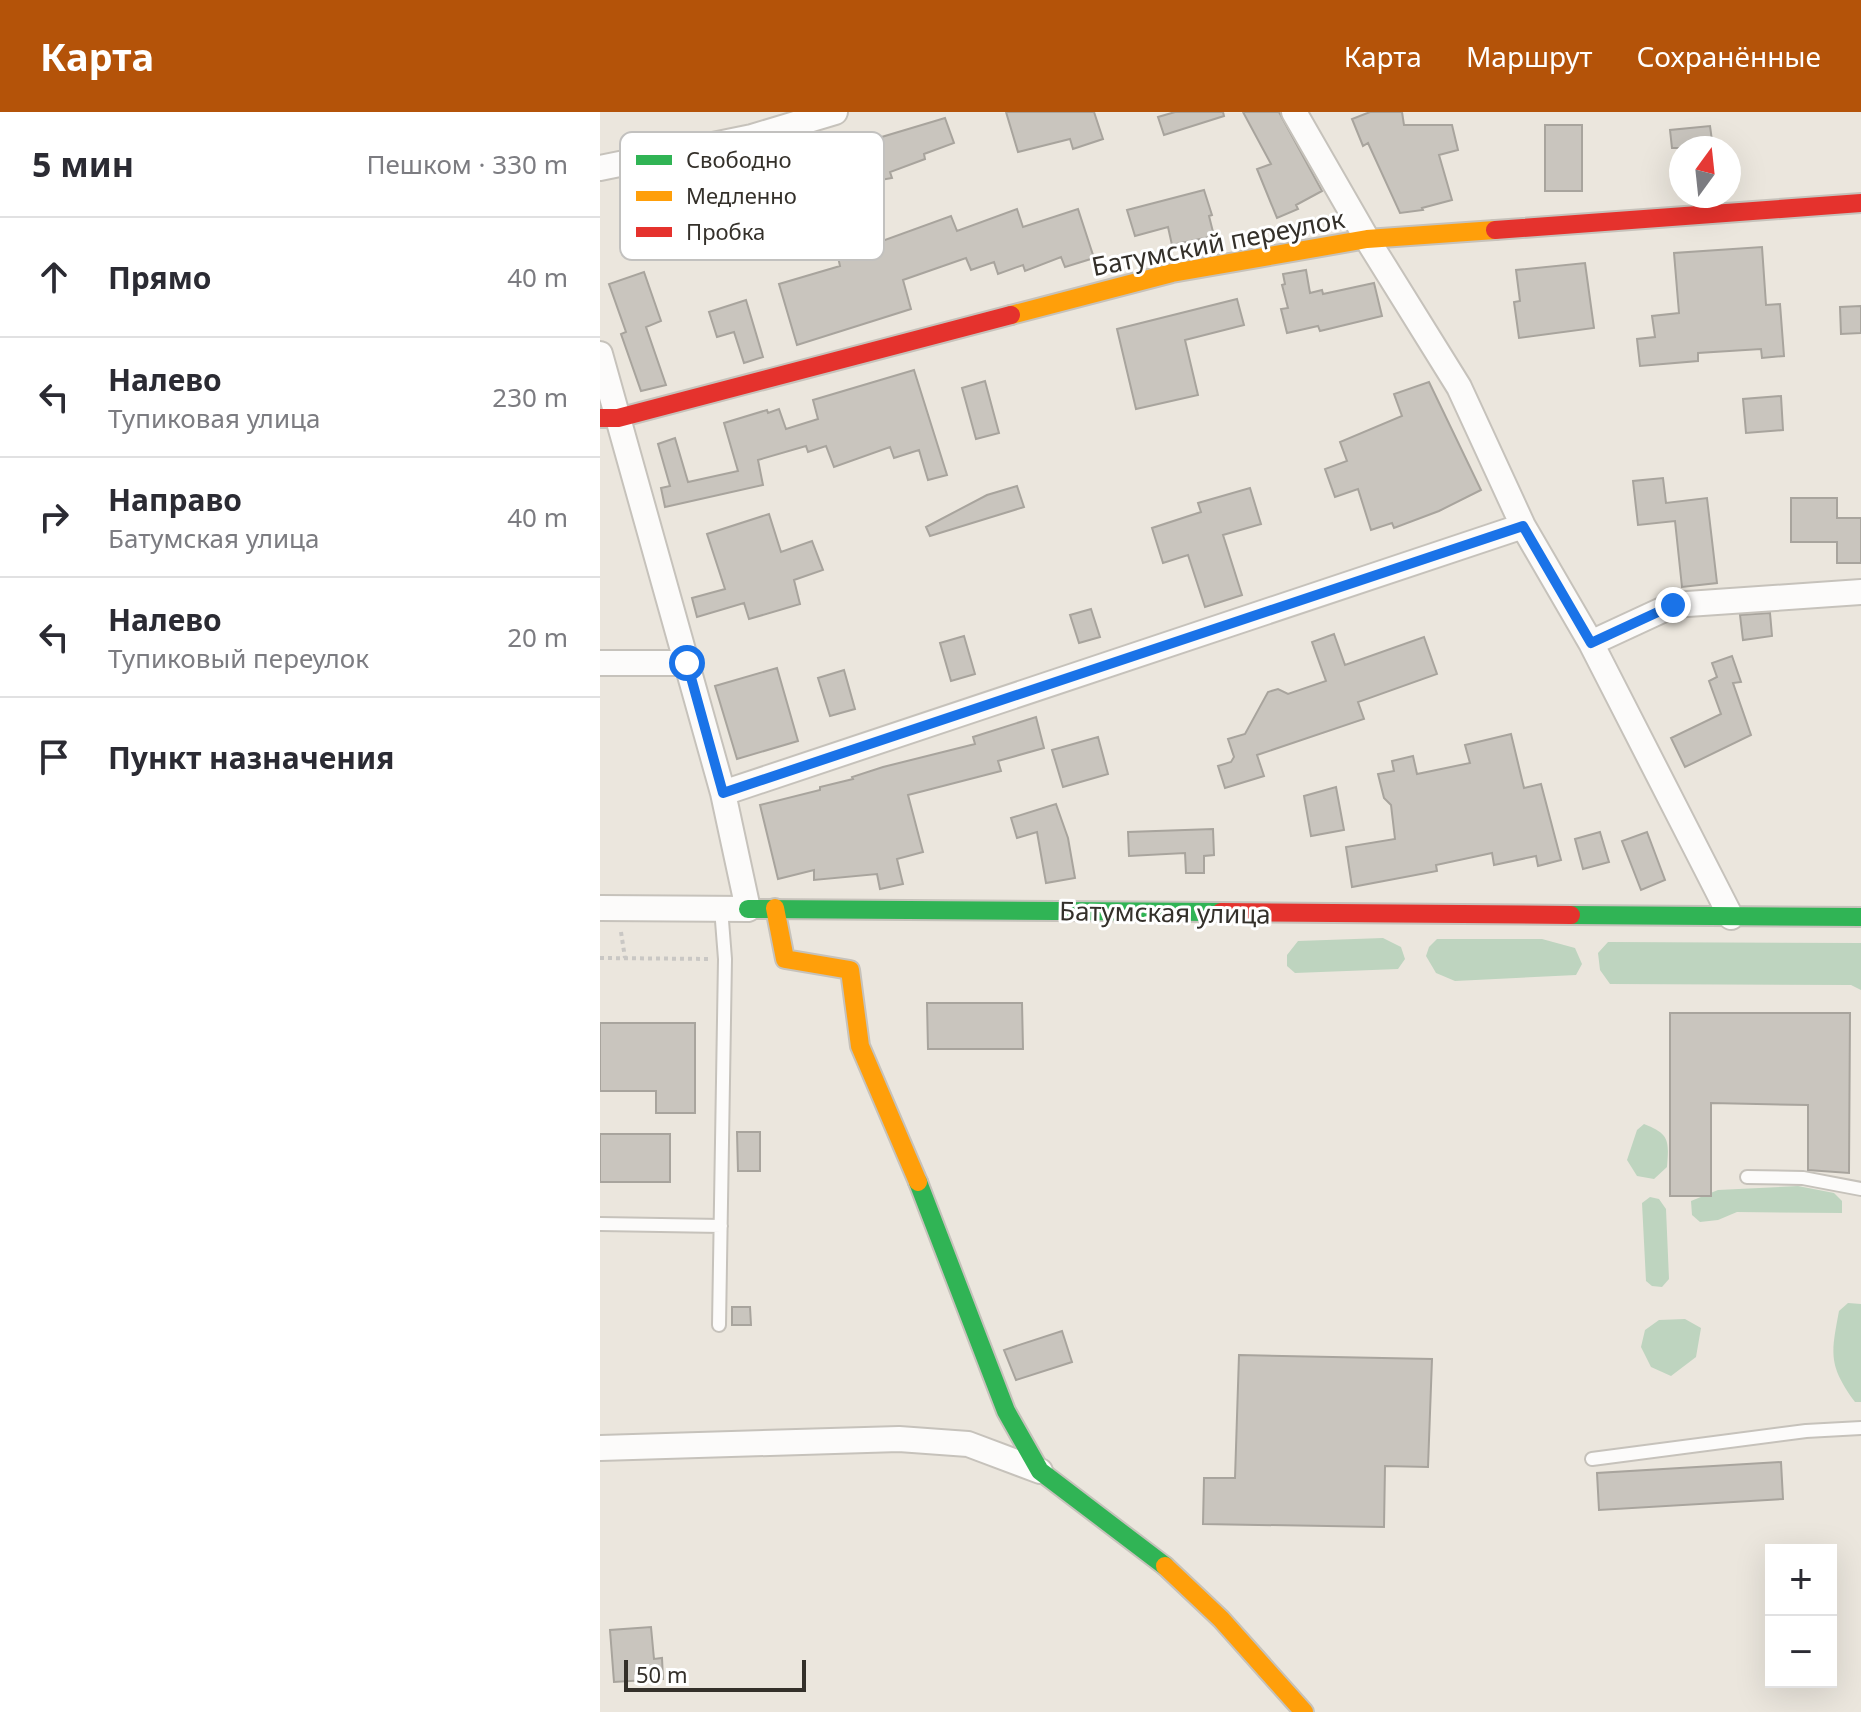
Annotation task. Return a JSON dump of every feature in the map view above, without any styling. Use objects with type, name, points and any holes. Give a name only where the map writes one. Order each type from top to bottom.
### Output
[{"type":"street","points":[[769,132],[835,112]]},
{"type":"street","points":[[1294,112],[1367,239],[1459,387],[1523,526],[1591,643],[1731,917]]},
{"type":"street","points":[[600,168],[620,164]]},
{"type":"street","name":"Батумский переулок","points":[[609,418],[1172,273],[1367,239],[1861,203]]},
{"type":"street","points":[[600,354],[609,418],[687,663],[723,793],[748,909]]},
{"type":"street","points":[[723,793],[1523,526]]},
{"type":"street","points":[[1591,643],[1673,605],[1861,592]]},
{"type":"street","points":[[600,663],[687,663]]},
{"type":"street","name":"Батумская улица","points":[[600,908],[1861,917]]},
{"type":"street","points":[[775,908],[785,959],[850,970],[860,1046],[926,1201],[1006,1411],[1040,1471]]},
{"type":"street","points":[[600,1448],[899,1439],[968,1444],[1040,1471],[1155,1556],[1221,1619],[1304,1712]]},
{"type":"lane","points":[[719,1325],[725,959],[721,908]]},
{"type":"lane","points":[[1747,1177],[1803,1178],[1861,1189]]},
{"type":"lane","points":[[600,1224],[721,1226]]},
{"type":"lane","points":[[1592,1459],[1806,1431],[1861,1428]]},
{"type":"path","points":[[600,958],[725,959]]},
{"type":"green space","points":[[1383,938],[1401,947],[1405,959],[1398,969],[1295,973],[1287,966],[1287,955],[1298,941]]},
{"type":"green space","points":[[1437,939],[1542,939],[1575,948],[1582,964],[1576,975],[1455,981],[1436,973],[1426,956]]},
{"type":"green space","points":[[1608,942],[1861,943],[1861,990],[1851,985],[1610,984],[1600,970],[1598,953]]},
{"type":"green space","points":[[1644,1124],[1659,1131],[1667,1145],[1667,1167],[1654,1179],[1637,1176],[1627,1160],[1637,1130]]},
{"type":"green space","points":[[1798,1186],[1834,1193],[1842,1201],[1842,1213],[1737,1212],[1718,1220],[1700,1222],[1692,1215],[1691,1201],[1718,1190]]},
{"type":"green space","points":[[1650,1197],[1659,1199],[1666,1209],[1669,1279],[1662,1287],[1652,1286],[1646,1281],[1642,1203]]},
{"type":"green space","points":[[1848,1303],[1861,1304],[1861,1402],[1855,1402],[1846,1389],[1834,1359],[1839,1311]]},
{"type":"green space","points":[[1685,1319],[1701,1328],[1696,1357],[1671,1376],[1651,1367],[1641,1347],[1645,1330],[1659,1320]]},
{"type":"building","points":[[1006,112],[1094,112],[1103,139],[1073,149],[1070,139],[1018,152]]},
{"type":"building","points":[[1175,112],[1223,112],[1224,116],[1164,135],[1158,117]]},
{"type":"building","points":[[1243,112],[1279,112],[1322,191],[1296,205],[1298,209],[1277,218],[1257,169],[1271,164]]},
{"type":"building","points":[[1370,112],[1402,112],[1404,125],[1452,125],[1458,150],[1439,155],[1452,200],[1423,210],[1400,213],[1368,143],[1363,146],[1352,119]]},
{"type":"building","points":[[945,118],[954,143],[924,154],[925,159],[890,172],[892,178],[884,179],[884,136]]},
{"type":"building","points":[[1545,125],[1582,125],[1582,191],[1545,191]]},
{"type":"building","points":[[1710,126],[1711,136],[1671,136],[1670,130]]},
{"type":"building","points":[[1204,190],[1212,215],[1209,216],[1214,236],[1172,245],[1168,227],[1135,236],[1127,210]]},
{"type":"building","points":[[1017,209],[1023,227],[1078,209],[1094,258],[1065,267],[1061,257],[1025,271],[1023,265],[998,274],[994,262],[971,270],[966,258],[903,280],[911,309],[797,345],[779,284],[840,266],[839,260],[884,260],[884,240],[951,216],[957,231]]},
{"type":"building","points":[[1762,247],[1766,305],[1780,304],[1784,356],[1762,358],[1761,349],[1698,353],[1698,361],[1640,366],[1637,339],[1655,337],[1652,316],[1679,313],[1674,253]]},
{"type":"building","points":[[1585,263],[1594,328],[1519,338],[1514,302],[1520,301],[1516,270]]},
{"type":"building","points":[[1306,270],[1310,293],[1322,290],[1323,294],[1374,283],[1382,316],[1320,331],[1318,326],[1287,333],[1281,309],[1288,308],[1282,285],[1285,284],[1283,274]]},
{"type":"building","points":[[644,272],[661,321],[646,327],[666,385],[641,391],[621,334],[626,332],[609,284]]},
{"type":"building","points":[[1237,299],[1244,325],[1185,340],[1198,395],[1136,409],[1117,329]]},
{"type":"building","points":[[746,300],[763,357],[744,363],[734,332],[717,337],[709,312]]},
{"type":"building","points":[[1861,306],[1861,333],[1841,334],[1840,307]]},
{"type":"building","points":[[914,370],[947,475],[928,480],[919,450],[894,458],[890,447],[834,467],[826,446],[808,452],[806,446],[758,460],[763,485],[665,507],[661,488],[670,486],[658,444],[675,438],[688,482],[738,471],[724,423],[779,409],[786,429],[818,419],[813,400]]},
{"type":"building","points":[[985,381],[999,433],[976,439],[962,388]]},
{"type":"building","points":[[1429,382],[1481,490],[1439,511],[1394,528],[1392,523],[1371,530],[1358,489],[1335,497],[1325,469],[1347,461],[1340,442],[1402,416],[1394,394]]},
{"type":"building","points":[[1781,396],[1783,430],[1746,433],[1743,399]]},
{"type":"building","points":[[1663,478],[1666,503],[1707,498],[1717,583],[1682,587],[1675,521],[1638,525],[1633,481]]},
{"type":"building","points":[[1017,486],[1024,507],[930,536],[926,527],[987,495]]},
{"type":"building","points":[[1250,488],[1261,524],[1223,535],[1242,595],[1205,607],[1188,555],[1163,563],[1152,528],[1201,512],[1198,503]]},
{"type":"building","points":[[1791,498],[1837,498],[1837,518],[1861,518],[1861,563],[1837,563],[1837,542],[1791,542]]},
{"type":"building","points":[[769,514],[781,552],[812,541],[823,570],[794,580],[800,604],[749,619],[744,603],[697,617],[692,598],[725,589],[707,534]]},
{"type":"building","points":[[1091,609],[1100,637],[1079,643],[1070,615]]},
{"type":"building","points":[[1770,613],[1772,636],[1743,640],[1740,615]]},
{"type":"building","points":[[1334,634],[1345,665],[1424,637],[1437,674],[1358,702],[1364,719],[1257,755],[1264,776],[1225,788],[1218,766],[1231,762],[1234,757],[1228,739],[1245,734],[1268,692],[1278,689],[1288,694],[1326,681],[1312,642]]},
{"type":"building","points":[[964,636],[975,674],[951,681],[940,643]]},
{"type":"building","points":[[1732,656],[1741,682],[1733,683],[1751,735],[1685,767],[1671,738],[1721,714],[1709,681],[1717,677],[1712,663]]},
{"type":"building","points":[[777,668],[798,741],[737,759],[715,686]]},
{"type":"building","points":[[844,670],[855,709],[830,716],[818,678]]},
{"type":"building","points":[[1036,717],[1044,748],[998,761],[1001,771],[908,795],[923,852],[897,859],[903,884],[880,889],[877,874],[814,880],[814,870],[778,879],[760,805],[820,790],[820,787],[883,767],[975,744],[973,737]]},
{"type":"building","points":[[1511,734],[1524,788],[1541,784],[1561,860],[1538,866],[1536,856],[1494,865],[1492,853],[1436,865],[1437,871],[1352,887],[1346,847],[1395,839],[1391,805],[1384,798],[1378,774],[1394,771],[1392,761],[1413,756],[1417,774],[1470,763],[1465,745]]},
{"type":"building","points":[[1098,737],[1108,774],[1063,787],[1052,750]]},
{"type":"building","points":[[1336,787],[1344,830],[1311,836],[1304,796]]},
{"type":"building","points":[[1056,804],[1068,838],[1075,878],[1046,883],[1037,832],[1017,838],[1011,818]]},
{"type":"building","points":[[1213,829],[1214,855],[1204,856],[1204,873],[1186,873],[1185,853],[1129,856],[1128,832]]},
{"type":"building","points":[[1600,832],[1609,862],[1583,869],[1575,839]]},
{"type":"building","points":[[1647,832],[1665,880],[1641,890],[1622,841]]},
{"type":"building","points":[[927,1003],[1022,1003],[1023,1049],[928,1049]]},
{"type":"building","points":[[1670,1013],[1850,1013],[1849,1173],[1808,1170],[1808,1105],[1711,1103],[1711,1196],[1670,1196]]},
{"type":"building","points":[[600,1023],[695,1023],[695,1113],[656,1113],[656,1091],[600,1091]]},
{"type":"building","points":[[737,1132],[760,1132],[760,1171],[738,1171]]},
{"type":"building","points":[[600,1134],[670,1134],[670,1182],[600,1182]]},
{"type":"building","points":[[732,1307],[750,1307],[751,1325],[732,1325]]},
{"type":"building","points":[[1062,1331],[1072,1362],[1016,1380],[1004,1350]]},
{"type":"building","points":[[1239,1355],[1432,1359],[1428,1467],[1385,1466],[1384,1527],[1203,1524],[1204,1478],[1235,1478]]},
{"type":"building","points":[[1781,1462],[1783,1499],[1599,1510],[1597,1473]]},
{"type":"building","points":[[651,1627],[654,1659],[662,1658],[663,1679],[614,1682],[610,1630]]},
{"type":"traffic: fast","points":[[748,909],[1221,912]]},
{"type":"traffic: fast","points":[[1571,915],[1861,917]]},
{"type":"traffic: fast","points":[[918,1182],[1006,1411],[1040,1471],[1165,1566]]},
{"type":"traffic: slow","points":[[1011,315],[1172,273],[1367,239],[1495,230]]},
{"type":"traffic: slow","points":[[775,908],[785,959],[850,970],[860,1046],[918,1182]]},
{"type":"traffic: slow","points":[[1165,1566],[1221,1619],[1304,1712]]},
{"type":"traffic: jam","points":[[1495,230],[1861,203]]},
{"type":"traffic: jam","points":[[600,418],[618,418],[1011,315]]},
{"type":"traffic: jam","points":[[1221,912],[1571,915]]},
{"type":"route","points":[[687,663],[723,793],[1523,526],[1591,643],[1673,605]]}]
